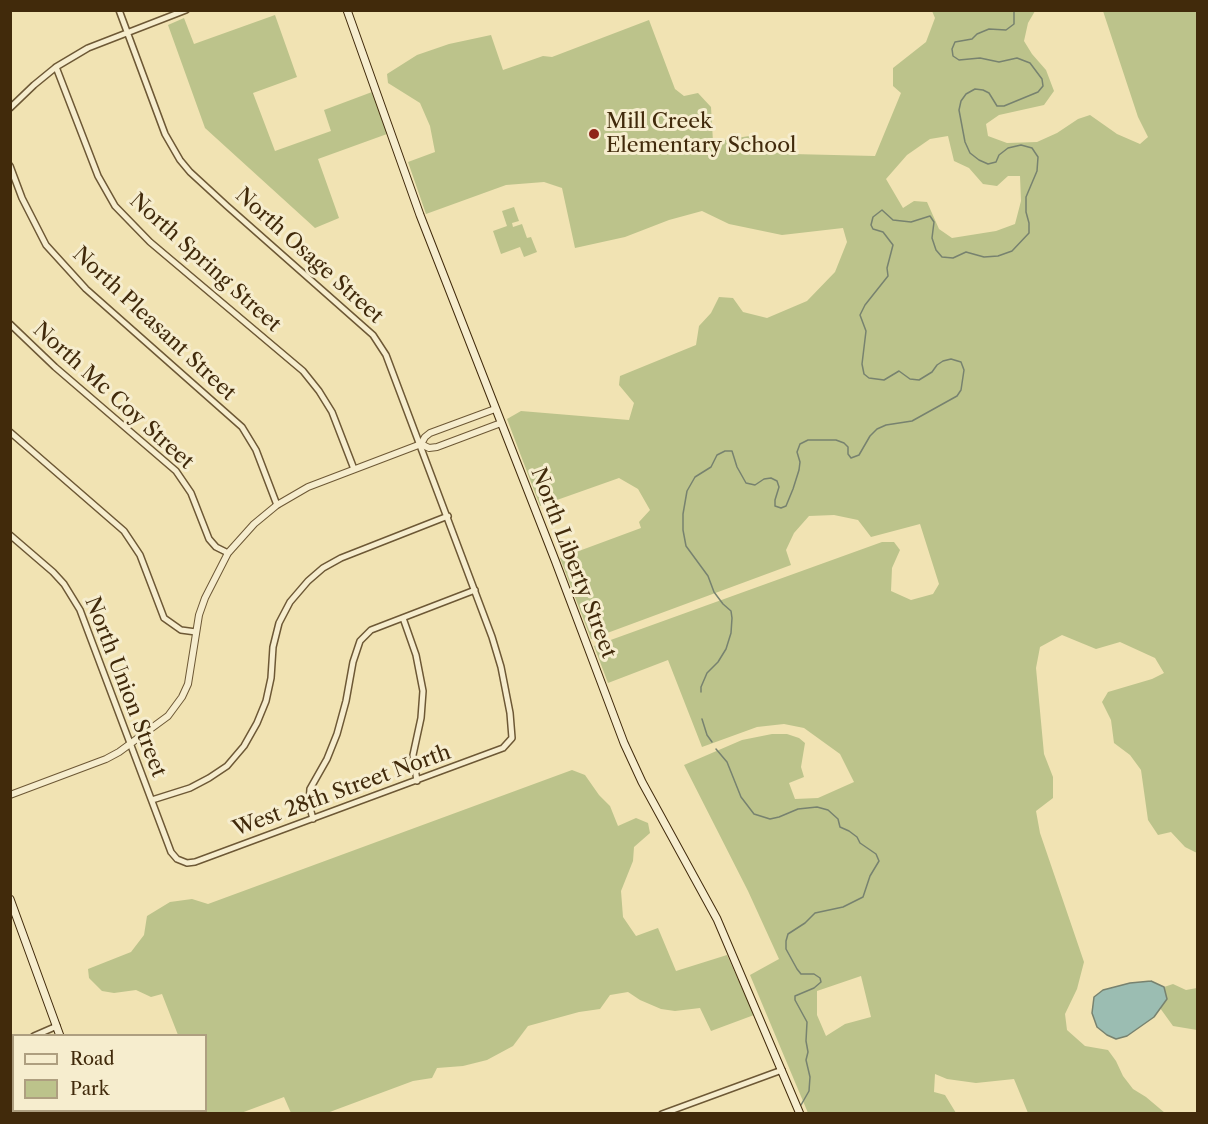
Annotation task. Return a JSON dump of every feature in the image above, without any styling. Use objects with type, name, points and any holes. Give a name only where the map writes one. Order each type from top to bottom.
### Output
[{"type":"main road","name":"North Liberty Street","points":[[347,10],[420,215],[624,743],[642,782],[717,919],[800,1113]]},
{"type":"main road","points":[[10,899],[60,1034]]},
{"type":"street","name":"North Osage Street","points":[[119,10],[165,134],[180,160],[212,192],[374,335],[386,355],[448,516],[501,667],[513,733],[507,745]]},
{"type":"street","points":[[10,108],[56,67],[88,48],[186,10]]},
{"type":"street","name":"North Spring Street","points":[[56,67],[98,176],[115,206],[150,242],[303,371],[319,390],[332,412],[354,469]]},
{"type":"street","name":"North Pleasant Street","points":[[10,166],[22,198],[46,244],[63,266],[242,427],[256,450],[277,505]]},
{"type":"street","name":"North Mc Coy Street","points":[[10,324],[55,367],[176,471],[191,493],[209,539],[216,547],[228,553]]},
{"type":"street","points":[[10,795],[106,759],[168,716],[182,697],[192,672],[196,632],[205,598],[228,553],[254,524],[277,505],[308,487],[421,444],[424,437],[430,433],[495,408]]},
{"type":"street","points":[[421,444],[429,448],[437,447],[501,423]]},
{"type":"street","points":[[10,432],[124,531],[140,555],[164,618],[181,630],[196,632]]},
{"type":"street","points":[[152,801],[190,788],[209,778],[227,766],[244,746],[266,701],[271,678],[273,647],[279,623],[290,602],[308,580],[341,558],[448,516]]},
{"type":"street","name":"North Union Street","points":[[10,535],[53,572],[74,598],[91,635],[171,852],[177,859],[187,863]]},
{"type":"street","points":[[313,819],[309,804],[310,789],[327,759],[337,734],[360,641],[371,630],[475,590]]},
{"type":"street","points":[[403,618],[416,655],[423,691],[422,718],[413,755],[413,767],[417,781]]},
{"type":"street","name":"West 28th Street North","points":[[187,863],[417,781],[507,745]]},
{"type":"street","points":[[37,1034],[57,1026]]},
{"type":"street","points":[[662,1113],[782,1070]]},
{"type":"green space","points":[[932,11],[1035,11],[1028,23],[1024,41],[1046,70],[1054,91],[1044,105],[999,115],[986,124],[988,136],[1007,143],[1037,142],[1057,133],[1078,119],[1090,115],[1117,134],[1140,144],[1148,137],[1138,117],[1103,11],[1197,11],[1197,853],[1185,847],[1171,832],[1158,835],[1148,820],[1141,770],[1130,755],[1114,743],[1111,720],[1102,702],[1108,692],[1152,679],[1164,673],[1155,658],[1120,642],[1096,649],[1062,635],[1040,647],[1036,668],[1044,754],[1053,777],[1053,798],[1036,811],[1040,833],[1084,962],[1077,989],[1065,1014],[1067,1030],[1085,1046],[1108,1050],[1133,1089],[1165,1113],[1028,1113],[1014,1079],[976,1083],[947,1079],[935,1074],[934,1092],[945,1095],[956,1113],[808,1113],[750,975],[779,959],[748,891],[684,765],[742,740],[772,734],[787,734],[805,743],[801,767],[804,777],[789,783],[795,799],[818,798],[854,782],[840,754],[804,728],[784,724],[757,727],[702,747],[668,660],[608,683],[594,646],[882,542],[894,542],[900,550],[892,568],[891,591],[911,600],[933,594],[939,584],[920,524],[871,537],[858,520],[834,515],[809,516],[794,533],[786,550],[791,565],[591,639],[560,558],[641,528],[639,522],[650,510],[638,489],[619,478],[540,506],[507,419],[521,411],[629,420],[634,403],[619,385],[620,376],[696,345],[699,326],[711,313],[719,297],[733,298],[743,312],[767,318],[807,301],[835,272],[847,242],[843,228],[782,235],[729,224],[702,211],[669,220],[625,237],[575,248],[562,188],[544,182],[506,185],[426,214],[408,162],[435,152],[430,126],[420,103],[388,83],[387,74],[417,55],[449,44],[491,35],[503,70],[543,56],[552,57],[649,20],[675,89],[684,96],[698,93],[711,107],[713,142],[755,135],[771,152],[875,156],[901,93],[893,86],[893,68],[926,42],[935,18]],"holes":[[[948,136],[954,161],[969,168],[983,184],[997,186],[1008,176],[1020,176],[1021,201],[1015,224],[996,231],[952,238],[939,229],[927,202],[914,201],[903,208],[886,179],[907,155],[930,139]],[[861,976],[871,1017],[845,1024],[826,1036],[817,1015],[817,991]]]},
{"type":"green space","points":[[275,15],[297,77],[253,93],[275,151],[331,131],[324,110],[372,92],[387,134],[318,159],[339,218],[315,228],[205,128],[168,25],[184,18],[194,44]]},
{"type":"green space","points":[[514,207],[519,221],[512,223],[513,227],[522,224],[527,238],[531,237],[537,252],[524,257],[520,247],[501,254],[493,231],[507,226],[502,211]]},
{"type":"green space","points":[[572,770],[585,775],[610,806],[618,826],[636,818],[648,823],[650,833],[634,847],[633,861],[621,891],[623,917],[636,936],[658,928],[676,971],[727,955],[754,1015],[711,1031],[700,1008],[675,1011],[661,1009],[628,992],[610,995],[600,1009],[579,1012],[528,1026],[513,1046],[487,1060],[463,1066],[437,1068],[432,1078],[413,1081],[327,1113],[291,1113],[284,1097],[241,1113],[165,1113],[207,1112],[207,1034],[178,1034],[162,994],[151,997],[136,990],[114,993],[102,991],[89,978],[88,969],[131,952],[144,935],[147,916],[170,902],[192,899],[208,904]]},
{"type":"green space","points":[[1173,984],[1186,990],[1197,988],[1197,1030],[1173,1026],[1160,1008],[1167,999],[1164,987]]},
{"type":"green space","points":[[12,1051],[12,1112],[40,1113],[11,1113],[10,1052]]},
{"type":"water","points":[[1151,981],[1164,987],[1167,999],[1154,1017],[1127,1036],[1116,1039],[1097,1027],[1092,1013],[1094,997],[1103,990],[1130,983]]},
{"type":"waterway","points":[[701,692],[707,673],[726,649],[731,633],[732,618],[731,611],[714,592],[708,576],[686,546],[683,514],[687,491],[695,477],[711,467],[717,455],[725,451],[732,451],[737,467],[746,483],[755,485],[764,479],[771,478],[777,481],[779,487],[775,506],[781,508],[786,506],[799,470],[800,462],[797,452],[800,444],[808,440],[836,440],[848,447],[848,454],[851,458],[859,455],[877,429],[886,425],[912,421],[957,396],[961,390],[964,370],[961,362],[951,359],[943,361],[919,380],[910,379],[899,371],[884,380],[869,378],[864,374],[862,364],[866,331],[860,315],[888,276],[887,268],[893,245],[883,232],[873,229],[871,225],[873,217],[882,210],[893,220],[911,222],[930,216],[934,222],[932,238],[936,250],[942,257],[953,258],[966,252],[984,257],[998,256],[1012,251],[1029,233],[1026,197],[1037,171],[1038,157],[1032,148],[1021,145],[1008,148],[999,155],[996,162],[988,164],[979,160],[970,153],[965,142],[959,110],[966,94],[975,89],[989,93],[997,106],[1004,106],[1038,92],[1043,86],[1042,79],[1030,63],[1017,58],[999,62],[980,58],[959,60],[953,56],[952,49],[955,42],[972,39],[989,29],[1006,30],[1014,24],[1014,10]]},
{"type":"waterway","points":[[702,719],[712,742]]},
{"type":"waterway","points":[[716,749],[727,762],[741,797],[754,814],[770,819],[798,809],[817,807],[828,810],[838,819],[840,827],[857,837],[860,843],[876,854],[879,861],[870,876],[863,897],[843,907],[815,913],[788,934],[786,949],[797,969],[801,974],[814,974],[820,978],[821,982],[814,988],[795,996],[807,1022],[806,1060],[810,1077],[809,1091],[801,1105]]},
{"type":"place","name":"Mill Creek Elementary School","points":[[594,134]]}]
